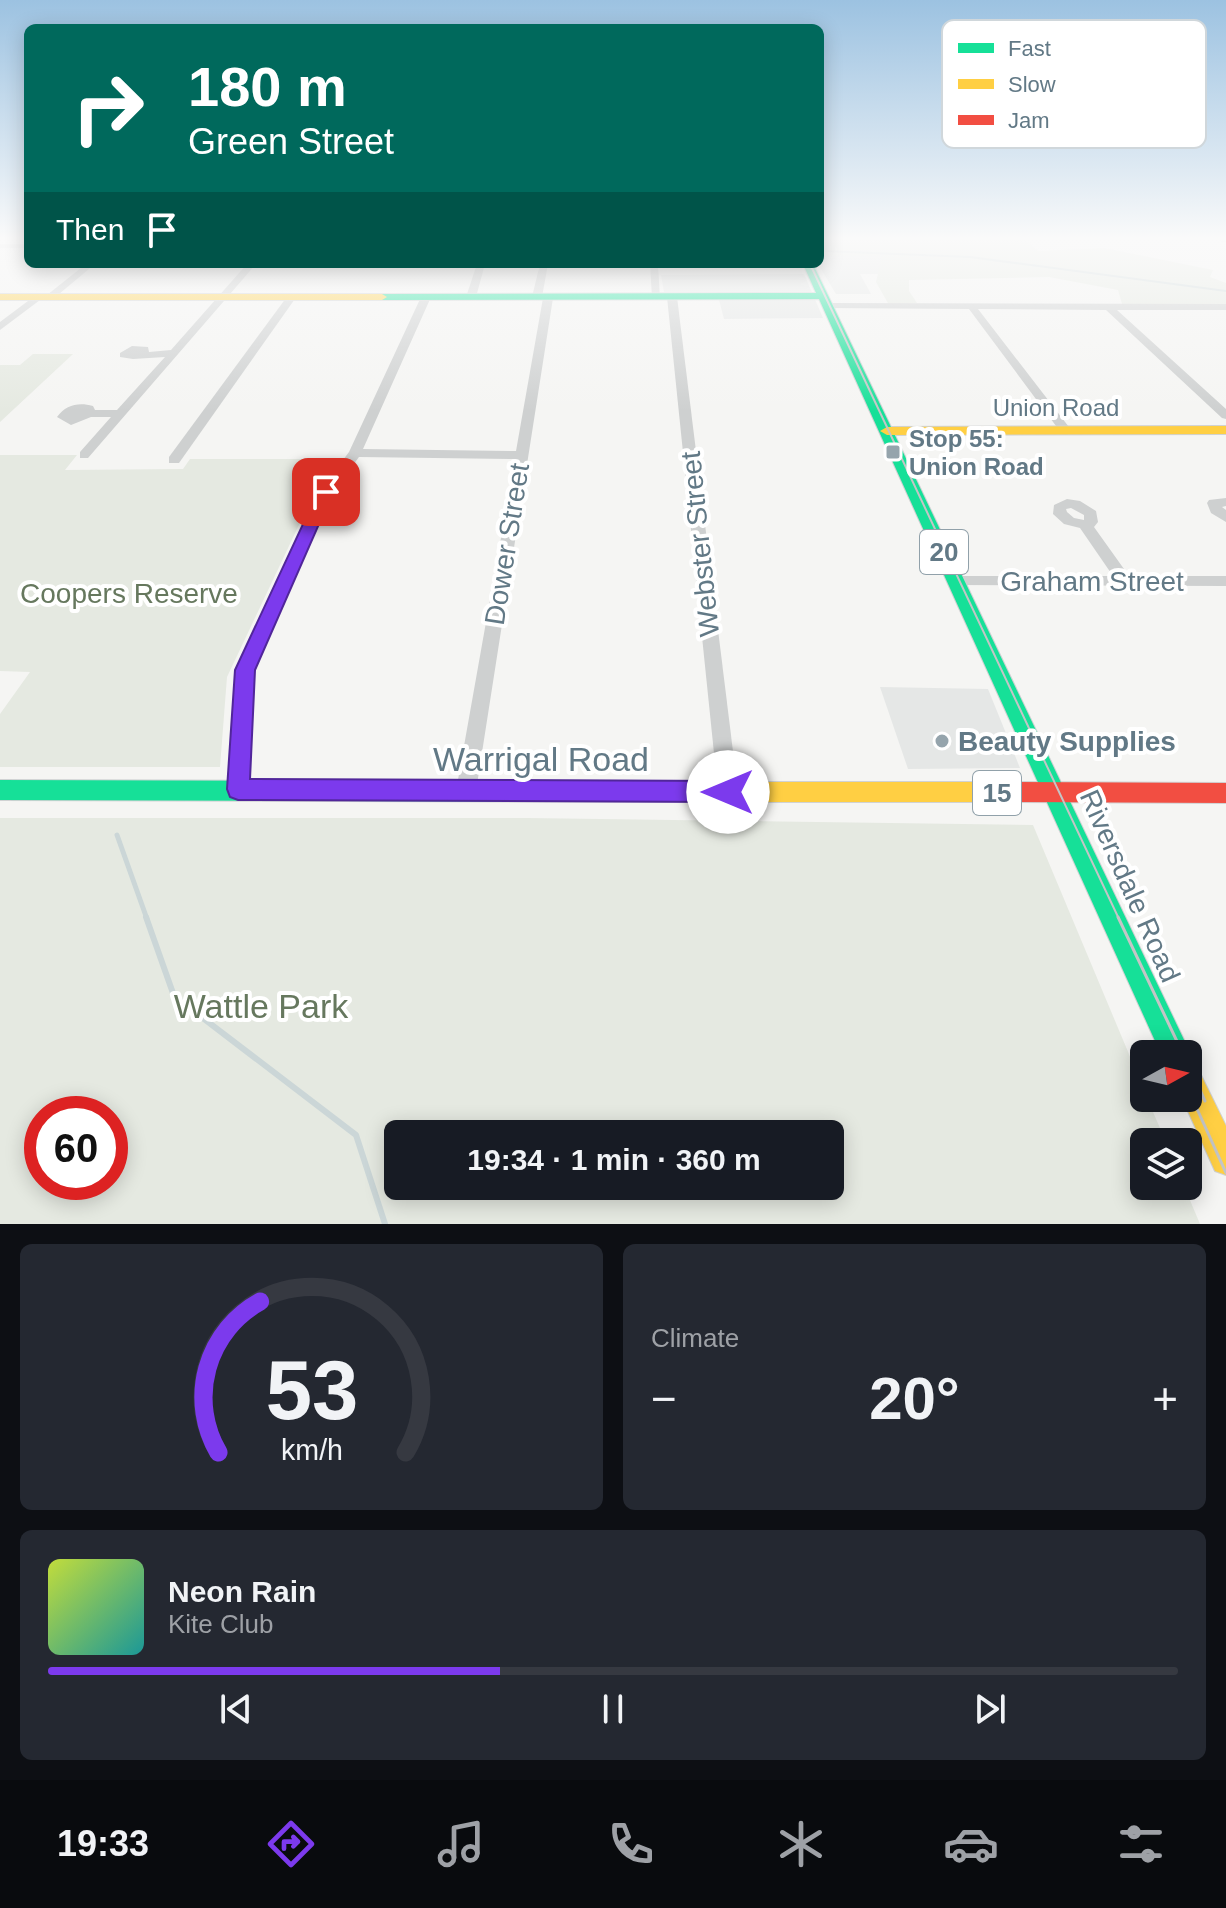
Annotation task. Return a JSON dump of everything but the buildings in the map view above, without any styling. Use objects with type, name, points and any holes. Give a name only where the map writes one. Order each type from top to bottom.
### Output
[{"type":"main road","points":[[480,297],[650,297]]},
{"type":"main road","points":[[670,297],[825,301]]},
{"type":"main road","name":"Riversdale Road","points":[[823,297],[1058,794],[1170,1040]]},
{"type":"main road","name":"Union Road","points":[[887,431],[1226,430]]},
{"type":"main road","name":"Warrigal Road","points":[[0,790],[1226,793]]},
{"type":"main road","points":[[1202,1109],[1226,1160]]},
{"type":"street","points":[[0,327],[45,297]]},
{"type":"street","points":[[84,455],[223,297]]},
{"type":"street","points":[[174,460],[291,297]]},
{"type":"street","points":[[238,789],[245,670],[326,492],[355,453],[426,297]]},
{"type":"street","name":"Webster Street","points":[[665,297],[728,792]]},
{"type":"street","name":"Dower Street","points":[[466,791],[522,455],[542,298]]},
{"type":"street","points":[[825,301],[971,306],[1226,307]]},
{"type":"street","points":[[971,306],[1066,431]]},
{"type":"street","points":[[1109,307],[1226,415]]},
{"type":"street","points":[[144,353],[174,353]]},
{"type":"street","points":[[89,413],[119,414]]},
{"type":"street","points":[[355,453],[522,455]]},
{"type":"street","points":[[1226,502],[1214,503],[1216,510],[1226,517]]},
{"type":"street","points":[[1085,525],[1125,581]]},
{"type":"street","name":"Graham Street","points":[[957,581],[1226,581]]},
{"type":"shaded area","points":[[718,297],[814,297],[823,318],[724,319]]},
{"type":"shaded area","points":[[880,687],[988,689],[1020,768],[908,769]]},
{"type":"green space","points":[[885,297],[913,297],[917,303],[889,305]]},
{"type":"green space","points":[[1120,297],[1226,297],[1226,310],[1122,304]]},
{"type":"green space","points":[[33,354],[73,354],[0,422],[0,365],[20,365]]},
{"type":"green space","name":"Coopers Reserve","points":[[0,455],[77,455],[65,470],[183,469],[190,459],[340,459],[315,491],[227,677],[220,767],[0,767],[0,714],[30,672],[0,671]]},
{"type":"green space","name":"Wattle Park","points":[[0,818],[528,818],[1033,825],[1130,1057],[1130,1112],[1153,1112],[1160,1128],[1130,1128],[1130,1200],[1190,1200],[1200,1224],[0,1224]]},
{"type":"waterway","points":[[117,835],[147,919]]},
{"type":"waterway","points":[[146,917],[174,996],[356,1135],[385,1224]]},
{"type":"tram line","points":[[826,297],[1119,919]]},
{"type":"tram line","points":[[1118,917],[1176,1040]]},
{"type":"tram line","points":[[1202,1094],[1205,1101]]},
{"type":"tram line","points":[[1198,1112],[1226,1173]]},
{"type":"traffic: fast","points":[[823,297],[1169,1040]]},
{"type":"traffic: fast","points":[[0,790],[687,792]]},
{"type":"traffic: slow","points":[[887,431],[1226,430]]},
{"type":"traffic: slow","points":[[687,792],[988,792]]},
{"type":"traffic: slow","points":[[1202,1109],[1226,1160]]},
{"type":"traffic: jam","points":[[988,792],[1226,793]]},
{"type":"place","name":"Stop 55: Union Road","points":[[893,452]]},
{"type":"place","name":"Beauty Supplies","points":[[942,741]]},
{"type":"route","points":[[326,492],[245,670],[238,789],[728,792]]}]
